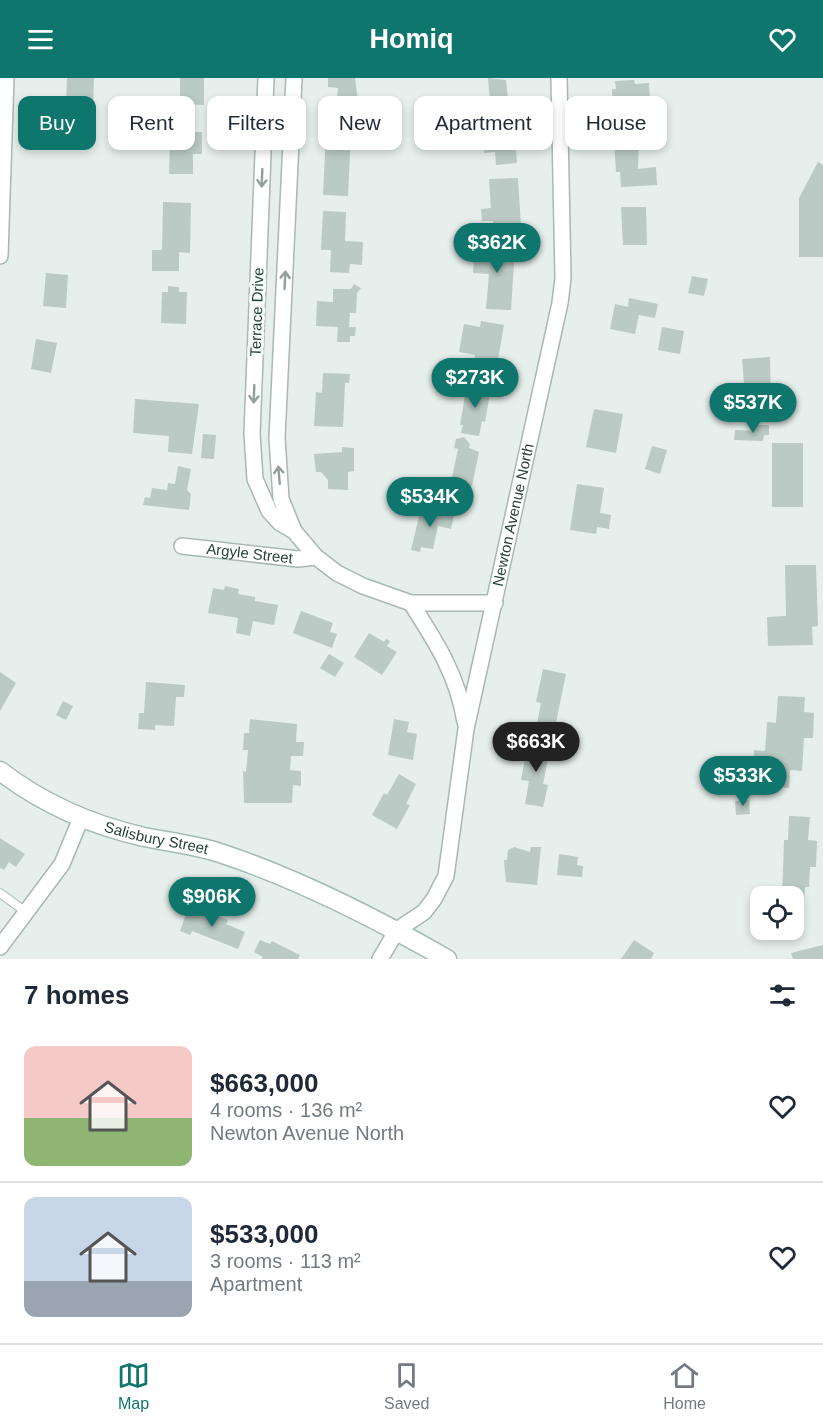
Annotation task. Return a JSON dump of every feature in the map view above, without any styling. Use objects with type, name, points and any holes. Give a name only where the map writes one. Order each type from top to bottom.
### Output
[{"type":"main road","name":"Salisbury Street","points":[[0,771],[51,805],[103,827],[218,852],[293,880],[397,930],[447,959]]},
{"type":"street","points":[[0,256],[6,78]]},
{"type":"street","name":"Terrace Drive","points":[[266,78],[252,458],[262,498],[280,523],[294,531]]},
{"type":"street","name":"Terrace Drive","points":[[294,78],[277,438],[281,499],[294,531],[316,557],[337,573],[363,586],[411,603],[495,603]]},
{"type":"street","name":"Newton Avenue North","points":[[397,930],[424,912],[446,876],[466,729],[527,463],[563,278],[559,78]]},
{"type":"street","name":"Argyle Street","points":[[182,546],[298,559],[316,557]]},
{"type":"street","points":[[411,603],[448,663],[463,706],[466,729]]},
{"type":"street","points":[[0,947],[62,864],[81,818]]},
{"type":"street","points":[[380,959],[397,930]]},
{"type":"lane","points":[[0,893],[26,912]]},
{"type":"building","points":[[67,78],[94,78],[93,96],[66,96]]},
{"type":"building","points":[[180,78],[204,78],[204,105],[195,105],[195,96],[180,96]]},
{"type":"building","points":[[328,78],[355,78],[357,96],[337,96],[338,88],[328,87]]},
{"type":"building","points":[[488,78],[506,80],[508,96],[490,96]]},
{"type":"building","points":[[634,80],[635,84],[649,83],[650,96],[612,96],[612,89],[616,89],[615,81]]},
{"type":"building","points":[[195,132],[202,132],[202,154],[193,154],[193,174],[169,174],[170,150],[195,150]]},
{"type":"building","points":[[325,150],[350,150],[348,196],[323,195]]},
{"type":"building","points":[[484,150],[516,150],[517,163],[496,165],[495,152],[484,153]]},
{"type":"building","points":[[615,150],[639,150],[638,169],[656,167],[657,185],[621,187],[620,172],[616,172]]},
{"type":"building","points":[[818,162],[823,165],[823,257],[799,257],[799,198]]},
{"type":"building","points":[[518,178],[521,227],[494,228],[493,221],[482,221],[481,209],[491,208],[489,179]]},
{"type":"building","points":[[163,202],[191,203],[190,253],[179,252],[179,271],[152,271],[152,250],[162,250]]},
{"type":"building","points":[[621,207],[646,207],[647,245],[623,245]]},
{"type":"building","points":[[323,211],[346,212],[345,241],[363,242],[362,265],[350,264],[349,273],[330,272],[331,250],[321,250]]},
{"type":"building","points":[[475,245],[515,248],[511,310],[486,309],[489,274],[473,273]]},
{"type":"building","points":[[46,273],[68,275],[66,308],[43,306]]},
{"type":"building","points":[[692,276],[708,279],[704,296],[688,293]]},
{"type":"building","points":[[354,284],[361,288],[357,293],[356,313],[350,313],[349,327],[356,327],[355,336],[350,336],[350,342],[337,342],[338,327],[316,326],[317,301],[333,302],[333,289],[351,289]]},
{"type":"building","points":[[168,286],[179,287],[179,292],[187,292],[186,324],[161,323],[162,292],[168,292]]},
{"type":"building","points":[[629,298],[658,304],[655,318],[639,315],[635,334],[610,329],[615,304],[628,307]]},
{"type":"building","points":[[481,321],[504,325],[496,371],[473,367],[475,355],[459,352],[464,324],[480,327]]},
{"type":"building","points":[[662,327],[684,331],[680,354],[658,350]]},
{"type":"building","points":[[36,339],[57,343],[51,373],[31,369]]},
{"type":"building","points":[[770,357],[771,406],[746,408],[742,359]]},
{"type":"building","points":[[323,373],[350,374],[349,383],[345,383],[343,427],[314,426],[316,392],[322,393]]},
{"type":"building","points":[[467,384],[491,388],[485,422],[482,421],[479,436],[461,433],[463,425],[460,425]]},
{"type":"building","points":[[135,399],[199,404],[192,454],[168,452],[169,436],[133,433]]},
{"type":"building","points":[[594,409],[623,414],[616,453],[586,447]]},
{"type":"building","points":[[756,425],[769,425],[769,435],[764,435],[763,441],[734,440],[735,430],[755,431]]},
{"type":"building","points":[[203,434],[216,435],[214,459],[201,458]]},
{"type":"building","points":[[464,437],[470,444],[469,448],[479,452],[472,486],[451,482],[458,449],[454,448],[456,439]]},
{"type":"building","points":[[772,443],[803,443],[803,507],[772,507]]},
{"type":"building","points":[[652,446],[667,450],[660,474],[645,469]]},
{"type":"building","points":[[342,447],[354,448],[354,471],[348,472],[348,490],[328,489],[328,480],[321,472],[316,472],[314,454],[342,452]]},
{"type":"building","points":[[178,466],[191,469],[187,490],[191,494],[189,510],[143,505],[145,497],[150,498],[152,488],[167,490],[168,483],[175,484]]},
{"type":"building","points":[[423,478],[440,482],[436,500],[419,497]]},
{"type":"building","points":[[577,484],[604,488],[600,513],[611,515],[609,529],[597,527],[596,534],[570,530]]},
{"type":"building","points":[[421,508],[454,515],[451,529],[438,526],[433,549],[421,547],[420,552],[411,550]]},
{"type":"building","points":[[785,565],[816,565],[818,626],[812,627],[813,645],[768,646],[767,617],[786,616]]},
{"type":"building","points":[[225,586],[239,589],[238,594],[255,597],[255,601],[278,605],[274,625],[253,621],[250,636],[236,633],[238,618],[208,613],[213,588],[224,590]]},
{"type":"building","points":[[301,611],[333,623],[330,632],[337,634],[332,648],[293,633]]},
{"type":"building","points":[[369,633],[384,642],[386,639],[390,641],[387,646],[397,652],[382,675],[354,657]]},
{"type":"building","points":[[329,654],[344,663],[335,677],[320,668]]},
{"type":"building","points":[[543,669],[566,674],[555,727],[537,724],[541,703],[536,702]]},
{"type":"building","points":[[0,672],[16,683],[0,711]]},
{"type":"building","points":[[146,682],[185,685],[184,697],[176,697],[174,726],[155,725],[155,730],[138,729],[139,713],[144,713]]},
{"type":"building","points":[[778,696],[805,697],[804,712],[814,713],[813,738],[804,738],[802,771],[790,770],[789,788],[765,786],[766,770],[753,769],[754,750],[765,751],[767,722],[776,723]]},
{"type":"building","points":[[63,701],[73,706],[66,720],[56,715]]},
{"type":"building","points":[[250,719],[297,724],[296,742],[304,742],[303,756],[291,756],[290,770],[301,771],[301,786],[293,785],[292,803],[244,803],[243,771],[246,772],[248,750],[243,750],[244,733],[249,733]]},
{"type":"building","points":[[394,719],[409,722],[407,732],[417,734],[413,760],[388,755]]},
{"type":"building","points":[[536,740],[551,743],[543,784],[548,785],[543,807],[525,804],[529,781],[521,780],[527,748],[534,749]]},
{"type":"building","points":[[399,774],[416,784],[406,804],[410,805],[397,829],[372,815],[384,793],[387,795]]},
{"type":"building","points":[[749,800],[750,814],[736,815],[735,801]]},
{"type":"building","points":[[789,816],[810,817],[808,840],[817,841],[816,867],[810,867],[809,887],[805,887],[804,903],[804,886],[782,886],[784,840],[788,840]]},
{"type":"building","points":[[0,838],[25,854],[16,867],[9,862],[4,870],[0,868]]},
{"type":"building","points":[[514,847],[530,852],[531,847],[541,847],[537,885],[506,882],[504,860],[507,860],[508,850]]},
{"type":"building","points":[[559,854],[578,857],[577,865],[583,866],[582,877],[557,875]]},
{"type":"building","points":[[198,908],[228,920],[226,924],[245,932],[238,949],[192,931],[190,935],[180,931],[188,909],[197,913]]},
{"type":"building","points":[[260,940],[270,944],[272,941],[300,955],[298,959],[261,959],[263,957],[254,952]]},
{"type":"building","points":[[634,940],[654,953],[651,959],[621,959]]},
{"type":"building","points":[[823,945],[823,959],[793,959],[791,953]]}]
